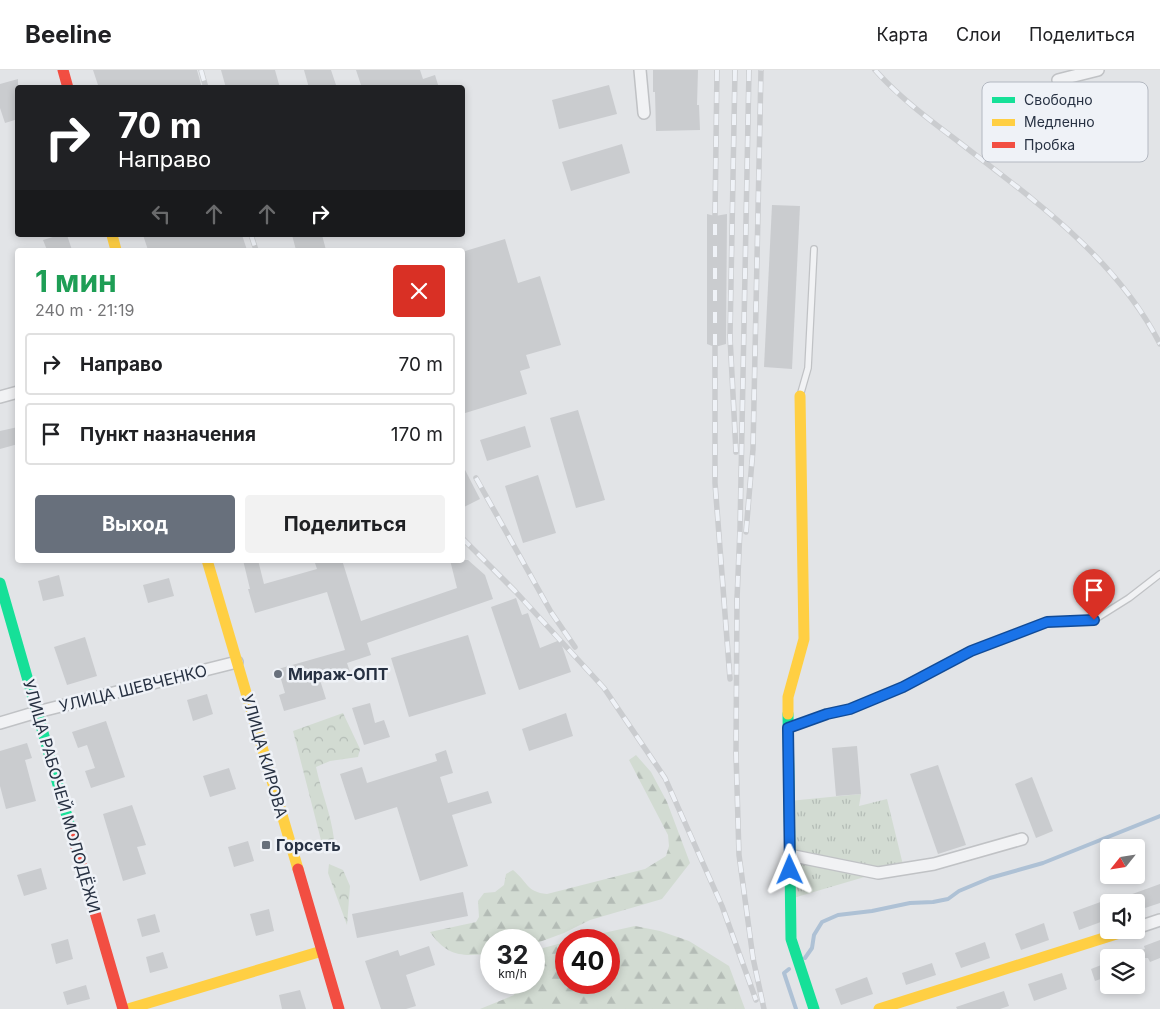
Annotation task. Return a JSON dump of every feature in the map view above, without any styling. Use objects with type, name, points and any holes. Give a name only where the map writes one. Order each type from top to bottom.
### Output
[{"type":"street","points":[[63,70],[67,85]]},
{"type":"street","points":[[640,70],[644,113]]},
{"type":"street","points":[[1058,80],[1098,70]]},
{"type":"street","points":[[0,397],[15,393]]},
{"type":"street","points":[[800,396],[804,639],[788,697],[789,855],[791,939],[814,1009]]},
{"type":"street","name":"УЛИЦА КИРОВА","points":[[208,563],[339,1009]]},
{"type":"street","name":"УЛИЦА РАБОЧЕЙ МОЛОДЁЖИ","points":[[0,583],[123,1009]]},
{"type":"street","name":"УЛИЦА ШЕВЧЕНКО","points":[[0,722],[237,662]]},
{"type":"street","points":[[789,855],[878,873],[934,864],[1022,839]]},
{"type":"street","points":[[1145,925],[1160,920]]},
{"type":"street","points":[[879,1009],[1101,939]]},
{"type":"street","points":[[128,1009],[322,950]]},
{"type":"lane","points":[[800,396],[808,368],[814,249]]},
{"type":"lane","points":[[788,728],[827,714],[850,709],[903,687],[971,651],[1047,622],[1094,620],[1129,598],[1160,574]]},
{"type":"green space","points":[[343,713],[360,749],[358,757],[330,761],[316,767],[334,839],[322,844],[293,731]]},
{"type":"green space","points":[[636,755],[651,772],[667,802],[690,863],[662,899],[590,920],[572,929],[555,929],[555,936],[545,940],[545,929],[480,929],[480,954],[464,955],[450,951],[436,940],[430,932],[476,922],[479,917],[478,901],[484,893],[495,892],[504,885],[506,874],[513,870],[531,889],[547,894],[645,869],[666,856],[669,846],[668,835],[629,760]]},
{"type":"green space","points":[[861,794],[859,806],[887,799],[904,869],[878,873],[790,899],[789,801]]},
{"type":"green space","points":[[329,864],[343,870],[350,886],[347,925],[328,873]]},
{"type":"green space","points":[[635,926],[660,931],[689,941],[729,966],[745,1009],[480,1009],[514,994],[545,994],[545,947],[555,945],[555,994],[620,994],[620,929]]},
{"type":"building","points":[[93,70],[197,70],[201,85],[98,85]]},
{"type":"building","points":[[221,70],[275,70],[279,85],[225,85]]},
{"type":"building","points":[[304,70],[331,70],[336,85],[308,85]]},
{"type":"building","points":[[356,70],[420,70],[423,79],[435,75],[438,85],[361,85]]},
{"type":"building","points":[[653,70],[698,70],[697,105],[699,105],[700,130],[656,131]]},
{"type":"building","points":[[18,79],[18,85],[15,85],[15,120],[5,123],[0,108],[0,84]]},
{"type":"building","points":[[609,85],[617,114],[559,129],[552,100]]},
{"type":"building","points":[[622,144],[630,173],[571,191],[562,162]]},
{"type":"building","points":[[772,205],[800,206],[792,369],[764,367]]},
{"type":"building","points":[[707,214],[715,216],[727,214],[726,344],[715,347],[707,344]]},
{"type":"building","points":[[53,237],[68,237],[71,248],[46,248],[43,240]]},
{"type":"building","points":[[144,237],[243,237],[246,248],[147,248]]},
{"type":"building","points":[[293,237],[323,237],[325,248],[295,248]]},
{"type":"building","points":[[505,239],[518,283],[540,276],[561,345],[526,355],[530,368],[520,371],[527,394],[465,413],[465,251]]},
{"type":"building","points":[[578,410],[605,500],[576,508],[550,418]]},
{"type":"building","points":[[525,426],[531,447],[487,461],[480,440]]},
{"type":"building","points":[[15,428],[15,445],[0,449],[0,431]]},
{"type":"building","points":[[465,470],[480,499],[465,506]]},
{"type":"building","points":[[538,475],[556,533],[523,543],[505,486]]},
{"type":"building","points":[[465,560],[468,560],[485,575],[493,599],[367,643],[371,655],[347,663],[350,672],[320,680],[326,699],[284,711],[279,695],[285,693],[278,669],[345,650],[327,592],[255,613],[248,589],[250,589],[244,563],[259,563],[264,584],[317,569],[315,563],[343,563],[361,621],[457,588],[451,563],[465,563]]},
{"type":"building","points":[[59,575],[64,596],[43,601],[38,581]]},
{"type":"building","points":[[169,578],[174,596],[148,603],[143,585]]},
{"type":"building","points":[[516,598],[522,615],[528,613],[540,648],[560,640],[571,672],[519,690],[491,607]]},
{"type":"building","points":[[468,635],[486,694],[409,717],[391,658]]},
{"type":"building","points":[[85,637],[97,676],[67,685],[54,647]]},
{"type":"building","points":[[207,694],[213,714],[193,721],[187,700]]},
{"type":"building","points":[[370,703],[375,723],[384,720],[390,737],[364,745],[352,708]]},
{"type":"building","points":[[566,713],[573,736],[529,751],[522,729]]},
{"type":"building","points":[[106,721],[125,777],[91,788],[85,771],[95,768],[87,745],[78,748],[72,732]]},
{"type":"building","points":[[27,743],[32,758],[25,760],[36,801],[6,809],[0,786],[0,751]]},
{"type":"building","points":[[857,746],[861,794],[836,796],[832,748]]},
{"type":"building","points":[[446,750],[453,773],[440,777],[448,803],[488,791],[492,803],[452,815],[468,866],[420,881],[397,807],[355,820],[340,774],[362,767],[367,783],[437,761],[435,754]]},
{"type":"building","points":[[938,765],[966,845],[938,854],[910,774]]},
{"type":"building","points":[[229,768],[236,789],[210,797],[203,776]]},
{"type":"building","points":[[1032,777],[1053,831],[1036,838],[1015,784]]},
{"type":"building","points":[[132,805],[146,845],[137,847],[146,874],[123,881],[103,814]]},
{"type":"building","points":[[248,841],[254,861],[234,867],[228,847]]},
{"type":"building","points":[[41,868],[47,889],[24,896],[17,875]]},
{"type":"building","points":[[1160,884],[1160,903],[1145,908],[1145,894],[1132,894]]},
{"type":"building","points":[[463,892],[468,916],[357,938],[352,914]]},
{"type":"building","points":[[1100,902],[1100,922],[1079,930],[1073,912]]},
{"type":"building","points":[[269,909],[274,931],[256,936],[250,914]]},
{"type":"building","points":[[155,914],[160,932],[142,937],[137,919]]},
{"type":"building","points":[[1044,923],[1049,940],[1021,950],[1015,934]]},
{"type":"building","points":[[68,939],[73,959],[56,964],[51,944]]},
{"type":"building","points":[[1160,940],[1160,958],[1150,962],[1148,958],[1145,958],[1144,946]]},
{"type":"building","points":[[985,942],[990,958],[961,968],[955,953]]},
{"type":"building","points":[[429,946],[435,965],[406,975],[416,1006],[406,1009],[381,1009],[365,961],[398,950],[400,956]]},
{"type":"building","points":[[163,952],[168,968],[150,973],[146,957]]},
{"type":"building","points":[[932,963],[936,975],[906,985],[902,973]]},
{"type":"building","points":[[1100,966],[1100,979],[1095,981],[1091,969]]},
{"type":"building","points":[[1062,973],[1067,989],[1034,1001],[1028,984]]},
{"type":"building","points":[[867,977],[873,994],[841,1005],[835,989]]},
{"type":"building","points":[[86,985],[90,999],[67,1005],[63,992]]},
{"type":"building","points":[[300,990],[306,1009],[282,1009],[279,995]]},
{"type":"building","points":[[1004,991],[1009,1006],[1000,1009],[957,1009],[956,1007]]},
{"type":"waterway","points":[[805,958],[812,948],[814,935],[822,922],[838,915],[872,911],[910,903],[948,899],[959,891],[990,878],[1043,863],[1160,816]]},
{"type":"waterway","points":[[789,969],[784,973],[796,1009]]},
{"type":"railway","points":[[201,70],[205,85]]},
{"type":"railway","points":[[717,70],[715,483],[730,679]]},
{"type":"railway","points":[[735,70],[730,337],[736,452]]},
{"type":"railway","points":[[749,70],[737,599],[736,753],[739,855],[753,958],[764,1009]]},
{"type":"railway","points":[[746,532],[753,449],[761,70]]},
{"type":"railway","points":[[875,70],[913,106],[982,160]]},
{"type":"railway","points":[[985,162],[1041,207],[1095,256],[1120,283],[1141,312],[1160,344]]},
{"type":"railway","points":[[252,237],[255,248]]},
{"type":"railway","points":[[476,478],[551,612],[575,647]]},
{"type":"railway","points":[[465,541],[515,591],[604,688],[665,778],[722,906],[756,1000]]},
{"type":"traffic: fast","points":[[0,583],[73,837]]},
{"type":"traffic: fast","points":[[788,714],[791,939],[814,1009]]},
{"type":"traffic: slow","points":[[113,237],[115,248]]},
{"type":"traffic: slow","points":[[788,714],[788,697],[804,639],[800,396]]},
{"type":"traffic: slow","points":[[208,563],[298,869]]},
{"type":"traffic: slow","points":[[879,1009],[1101,939]]},
{"type":"traffic: slow","points":[[128,1009],[322,951]]},
{"type":"traffic: jam","points":[[63,70],[67,85]]},
{"type":"traffic: jam","points":[[73,837],[123,1009]]},
{"type":"traffic: jam","points":[[298,869],[339,1009]]},
{"type":"place","name":"Мираж-ОПТ","points":[[278,674]]},
{"type":"place","name":"Горсеть","points":[[266,845]]},
{"type":"route","points":[[790,870],[788,728],[827,714],[850,709],[903,687],[971,651],[1047,622],[1094,620]]}]
